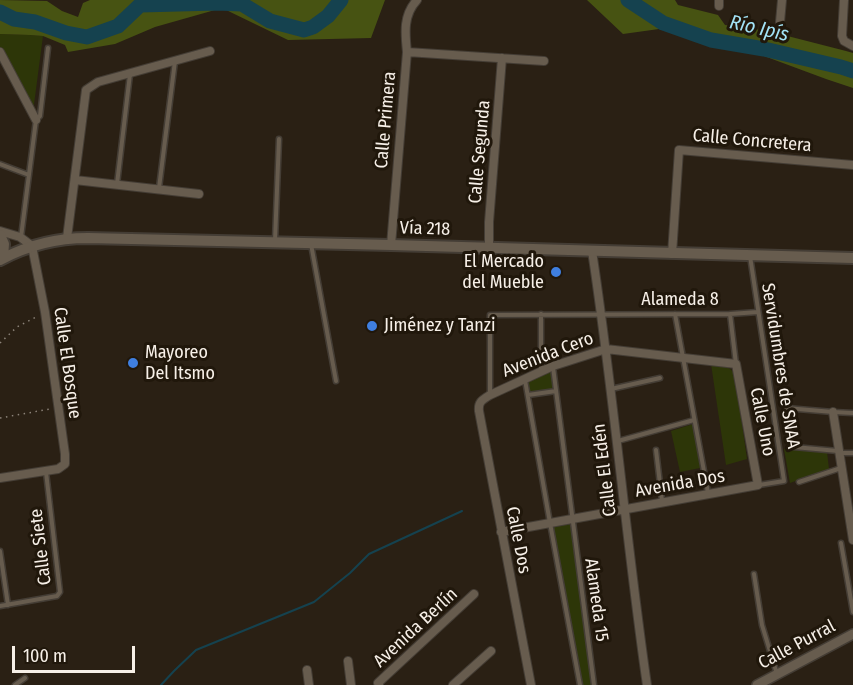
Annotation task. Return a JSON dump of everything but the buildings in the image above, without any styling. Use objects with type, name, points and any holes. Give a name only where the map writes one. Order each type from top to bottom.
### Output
[{"type":"main road","points":[[0,233],[4,244],[2,259]]},
{"type":"main road","name":"Vía 218","points":[[2,259],[32,246],[68,238],[853,258]]},
{"type":"street","name":"Calle Primera","points":[[391,245],[407,52],[405,30],[408,14],[417,0]]},
{"type":"street","points":[[780,22],[782,0]]},
{"type":"street","points":[[843,0],[842,36],[844,41],[853,46]]},
{"type":"street","points":[[68,238],[86,90],[98,82],[210,51]]},
{"type":"street","points":[[0,52],[36,120]]},
{"type":"street","points":[[407,52],[544,61]]},
{"type":"street","name":"Calle Segunda","points":[[489,248],[502,58]]},
{"type":"street","name":"Calle Concretera","points":[[672,254],[679,150],[853,165]]},
{"type":"street","points":[[75,180],[200,194]]},
{"type":"street","points":[[0,233],[20,237],[32,246]]},
{"type":"street","name":"Calle El Bosque","points":[[32,246],[45,312],[65,454],[64,464],[58,469],[46,471]]},
{"type":"street","name":"Calle El Edén","points":[[592,252],[602,314],[647,685]]},
{"type":"street","name":"Avenida Cero","points":[[481,400],[553,366],[606,349],[736,364]]},
{"type":"street","name":"Calle Uno","points":[[736,364],[758,485]]},
{"type":"street","name":"Calle Dos","points":[[481,400],[479,411],[531,685]]},
{"type":"street","points":[[833,412],[850,500],[853,535]]},
{"type":"street","points":[[0,478],[46,471]]},
{"type":"street","name":"Avenida Dos","points":[[501,532],[758,485]]},
{"type":"street","name":"Avenida Berlín","points":[[379,684],[474,594]]},
{"type":"street","name":"Calle Purral","points":[[757,685],[853,634]]},
{"type":"street","points":[[453,685],[491,651]]},
{"type":"street","points":[[348,661],[351,685]]},
{"type":"street","points":[[307,670],[309,685]]},
{"type":"lane","points":[[20,237],[36,120],[40,116],[48,48]]},
{"type":"lane","points":[[159,189],[175,61]]},
{"type":"lane","points":[[117,184],[130,73]]},
{"type":"lane","points":[[275,242],[279,140]]},
{"type":"lane","points":[[0,164],[29,175]]},
{"type":"lane","points":[[311,243],[336,381]]},
{"type":"lane","name":"Servidumbres de SNAA","points":[[750,256],[784,481],[758,485]]},
{"type":"lane","name":"Alameda 8","points":[[490,395],[490,315],[758,312]]},
{"type":"lane","points":[[541,314],[541,372]]},
{"type":"lane","points":[[675,314],[708,494]]},
{"type":"lane","points":[[730,314],[736,364]]},
{"type":"lane","name":"Alameda 15","points":[[553,366],[594,685]]},
{"type":"lane","points":[[611,389],[660,378]]},
{"type":"lane","points":[[525,379],[580,685]]},
{"type":"lane","points":[[528,396],[556,391]]},
{"type":"lane","points":[[786,408],[853,413]]},
{"type":"lane","points":[[617,441],[694,420]]},
{"type":"lane","points":[[794,447],[853,453]]},
{"type":"lane","points":[[656,450],[663,502]]},
{"type":"lane","points":[[799,482],[842,468]]},
{"type":"lane","name":"Calle Siete","points":[[0,606],[57,596],[60,592],[46,471]]},
{"type":"lane","points":[[841,543],[853,612]]},
{"type":"lane","points":[[0,550],[8,605]]},
{"type":"lane","points":[[754,574],[762,624],[777,674]]},
{"type":"lane","points":[[15,685],[25,678]]},
{"type":"path","points":[[0,343],[17,327],[45,312]]},
{"type":"path","points":[[0,418],[59,408]]},
{"type":"green space","points":[[0,0],[47,1],[62,11],[78,17],[83,3],[90,0],[385,0],[371,38],[288,40],[222,8],[155,27],[115,44],[68,52],[65,45],[43,36],[0,34]]},
{"type":"green space","points":[[587,0],[675,0],[678,5],[718,15],[725,25],[768,31],[853,53],[853,88],[764,56],[706,44],[659,29],[623,34]]},
{"type":"green space","points":[[0,34],[43,36],[33,112],[0,49]]},
{"type":"green space","points":[[711,364],[728,368],[735,375],[747,459],[726,465]]},
{"type":"green space","points":[[552,370],[554,389],[529,394],[527,381]]},
{"type":"green space","points":[[693,424],[700,468],[680,472],[671,431]]},
{"type":"green space","points":[[784,449],[827,452],[829,469],[790,483]]},
{"type":"green space","points":[[570,522],[592,685],[583,685],[552,526]]},
{"type":"waterway","name":"Río Ipís","points":[[0,12],[14,19],[35,22],[66,33],[87,37],[118,26],[140,5],[242,4],[270,21],[304,30],[313,27],[328,16],[341,0]]},
{"type":"waterway","name":"Río Ipís","points":[[628,0],[663,23],[711,40],[764,49],[853,71]]},
{"type":"waterway","points":[[161,685],[196,650],[314,602],[350,573],[369,554],[462,511]]},
{"type":"place","name":"El Mercado del Mueble","points":[[556,272]]},
{"type":"place","name":"Jiménez y Tanzi","points":[[372,326]]},
{"type":"place","name":"Mayoreo Del Itsmo","points":[[133,363]]}]
